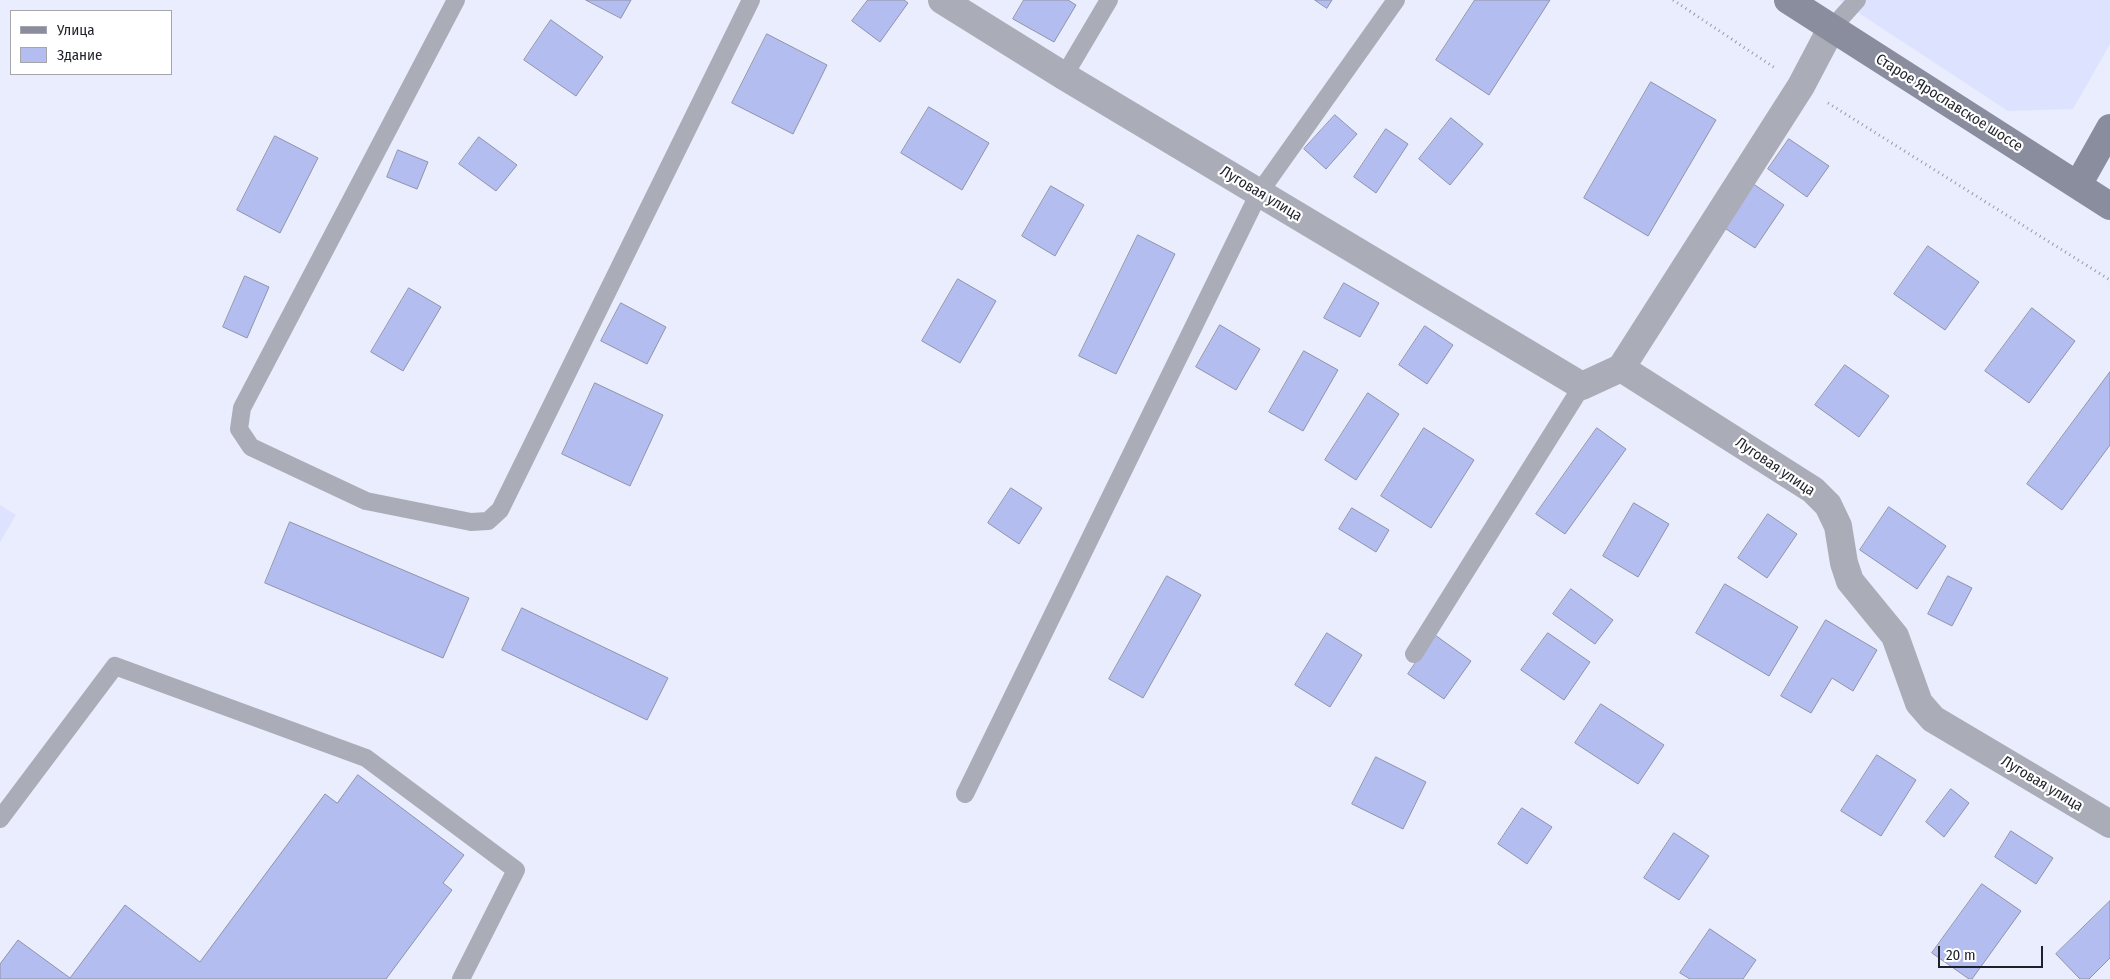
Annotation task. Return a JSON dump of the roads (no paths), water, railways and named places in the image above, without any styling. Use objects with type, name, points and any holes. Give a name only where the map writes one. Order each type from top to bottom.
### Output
[{"type":"main road","name":"Старое Ярославское шоссе","points":[[1788,0],[2110,206]]},
{"type":"main road","points":[[2078,185],[2110,128]]},
{"type":"street","name":"Луговая улица","points":[[942,0],[1064,76],[1582,386]]},
{"type":"street","points":[[1582,386],[1620,368],[1801,86],[1831,29]]},
{"type":"street","name":"Луговая улица","points":[[1620,368],[1813,490],[1828,505],[1838,526],[1844,563],[1850,581],[1896,636],[1919,703],[1933,719],[2110,824]]},
{"type":"lane","points":[[456,0],[242,408],[239,429],[251,447],[366,501],[471,522],[488,521],[500,510],[751,0]]},
{"type":"lane","points":[[1064,76],[1108,0]]},
{"type":"lane","points":[[965,794],[1259,193],[1396,0]]},
{"type":"lane","points":[[1831,29],[1857,0]]},
{"type":"lane","points":[[1414,654],[1582,386]]},
{"type":"lane","points":[[0,819],[115,666],[366,758],[516,870],[461,979]]}]
